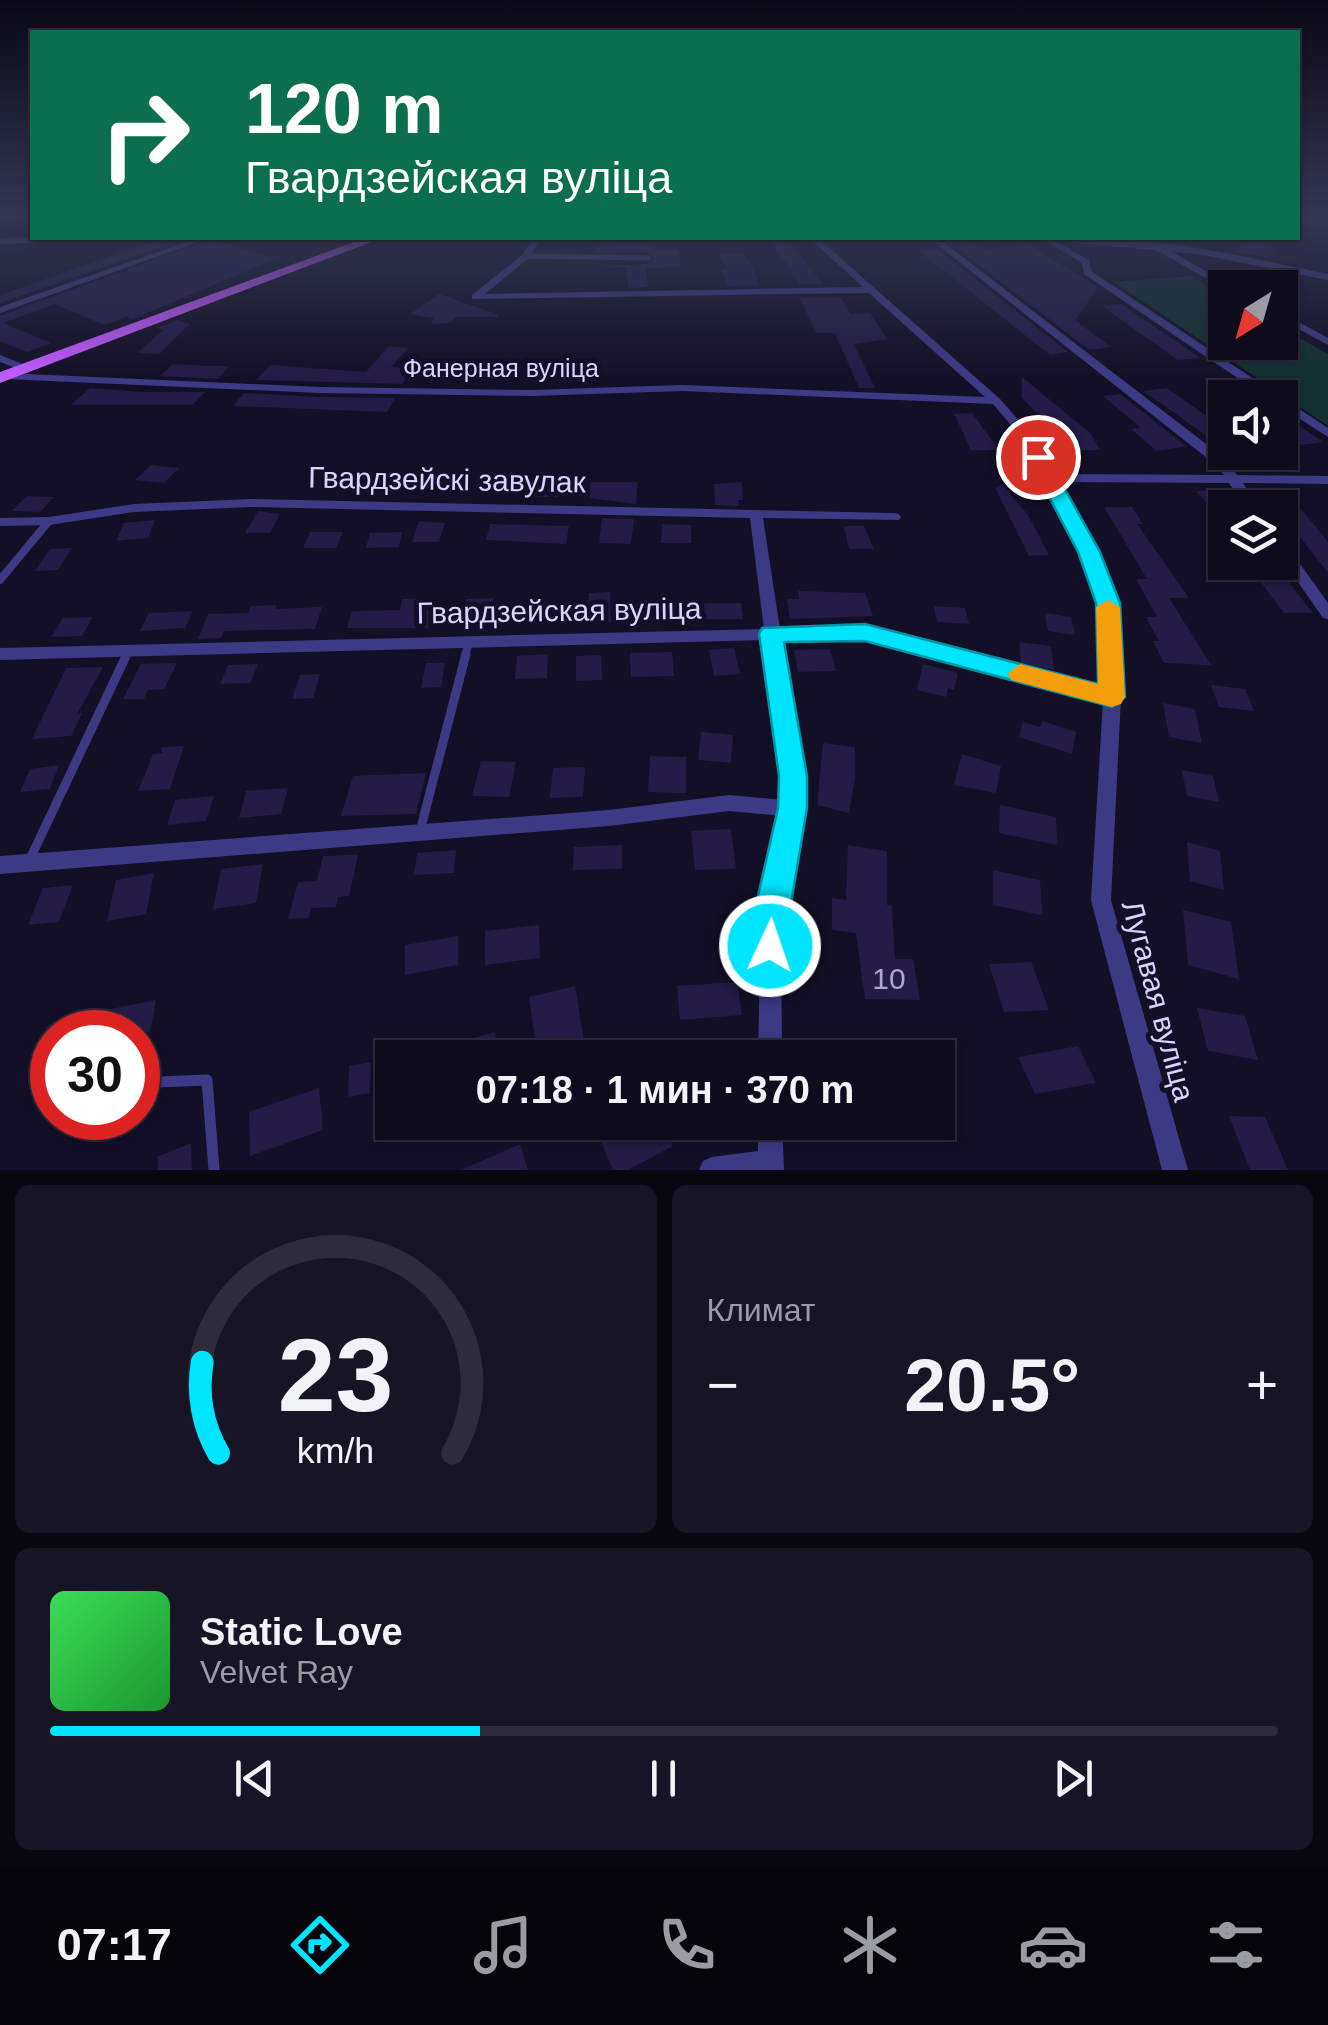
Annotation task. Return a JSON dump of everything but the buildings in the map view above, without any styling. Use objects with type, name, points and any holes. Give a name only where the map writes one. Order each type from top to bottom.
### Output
[{"type":"main road","points":[[2,371],[24,368],[290,270]]},
{"type":"street","points":[[0,310],[115,270]]},
{"type":"street","points":[[509,270],[475,297],[869,290]]},
{"type":"street","name":"Лугавая вуліца","points":[[847,270],[996,401],[1026,436],[1089,552],[1108,603],[1112,697],[1100,900],[1175,1170]]},
{"type":"street","points":[[976,270],[1222,463],[1241,490]]},
{"type":"street","points":[[1087,270],[1249,380]]},
{"type":"street","points":[[1296,270],[1328,277]]},
{"type":"street","points":[[1298,320],[1328,328]]},
{"type":"street","points":[[1298,325],[1328,342]]},
{"type":"street","name":"Фанерная вуліца","points":[[2,371],[320,390],[531,392],[683,388],[996,401]]},
{"type":"street","points":[[1298,413],[1328,433]]},
{"type":"street","points":[[1050,478],[1328,480]]},
{"type":"street","name":"Гвардзейскі завулак","points":[[0,522],[49,521],[134,508],[251,503],[894,517]]},
{"type":"street","points":[[756,514],[793,776],[793,808],[771,909],[770,1040]]},
{"type":"street","points":[[1298,572],[1328,614]]},
{"type":"street","name":"Гвардзейская вуліца","points":[[0,654],[865,632],[1112,697]]},
{"type":"street","points":[[0,865],[610,818],[730,804],[793,808]]},
{"type":"street","points":[[712,1170],[770,1166],[770,1140]]},
{"type":"lane","points":[[0,580],[49,521]]},
{"type":"lane","points":[[420,832],[469,641]]},
{"type":"lane","points":[[28,863],[128,650]]},
{"type":"lane","points":[[160,1082],[208,1080],[214,1170]]},
{"type":"green space","points":[[1191,276],[1208,286],[1208,345],[1114,282]]},
{"type":"green space","points":[[1298,337],[1328,354],[1328,426],[1298,406],[1298,380],[1260,380],[1230,360],[1298,360]]},
{"type":"slow traffic","points":[[1020,673],[1112,697],[1108,607]]},
{"type":"route","points":[[770,946],[771,909],[793,808],[793,776],[771,634],[865,632],[1112,697],[1108,603],[1089,552],[1038,457]]}]
